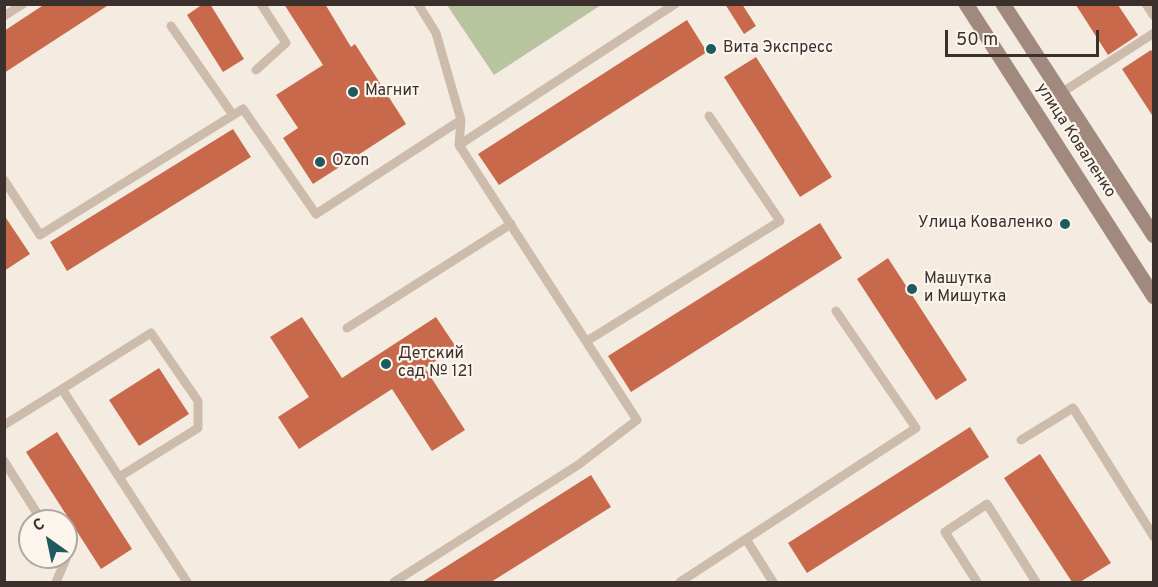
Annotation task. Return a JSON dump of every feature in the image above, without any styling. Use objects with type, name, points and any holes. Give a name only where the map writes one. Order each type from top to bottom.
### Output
[{"type":"main road","name":"улица Коваленко","points":[[966,4],[1154,297]]},
{"type":"main road","name":"улица Коваленко","points":[[1003,4],[1154,236]]},
{"type":"lane","points":[[4,16],[23,4]]},
{"type":"lane","points":[[256,70],[286,43],[261,4]]},
{"type":"lane","points":[[394,582],[578,465],[637,420],[459,145],[461,120],[436,33],[418,4]]},
{"type":"lane","points":[[459,145],[675,4]]},
{"type":"lane","points":[[1146,4],[1154,16]]},
{"type":"lane","points":[[171,26],[233,115]]},
{"type":"lane","points":[[1061,93],[1154,33]]},
{"type":"lane","points":[[4,180],[40,235],[243,109],[316,214],[461,120]]},
{"type":"lane","points":[[587,341],[780,221],[710,116]]},
{"type":"lane","points":[[347,328],[511,224]]},
{"type":"lane","points":[[680,582],[916,428],[836,311]]},
{"type":"lane","points":[[4,425],[151,333],[198,401],[198,428],[119,477]]},
{"type":"lane","points":[[62,389],[187,582]]},
{"type":"lane","points":[[1021,440],[1073,408],[1154,537]]},
{"type":"lane","points":[[4,461],[34,509]]},
{"type":"lane","points":[[977,582],[945,531],[987,504],[1036,582]]},
{"type":"lane","points":[[746,539],[773,582]]},
{"type":"green space","points":[[447,5],[601,5],[494,75]]},
{"type":"building","points":[[45,4],[110,4],[4,73],[4,31]]},
{"type":"building","points":[[203,4],[210,4],[244,59],[223,72],[187,15]]},
{"type":"building","points":[[284,4],[325,4],[351,47],[355,44],[406,124],[313,184],[283,138],[298,128],[276,95],[323,65]]},
{"type":"building","points":[[725,4],[742,4],[756,26],[744,34]]},
{"type":"building","points":[[1076,5],[1118,5],[1138,35],[1108,55]]},
{"type":"building","points":[[687,20],[707,52],[499,185],[478,154]]},
{"type":"building","points":[[1151,50],[1154,54],[1154,118],[1122,69]]},
{"type":"building","points":[[756,57],[832,177],[800,197],[724,77]]},
{"type":"building","points":[[233,129],[251,157],[67,271],[50,242]]},
{"type":"building","points":[[4,215],[30,254],[4,271]]},
{"type":"building","points":[[820,223],[842,258],[631,392],[608,356]]},
{"type":"building","points":[[888,258],[967,380],[936,400],[857,279]]},
{"type":"building","name":"Детский сад № 121","points":[[302,317],[342,378],[436,317],[456,347],[425,368],[465,430],[432,451],[392,389],[299,449],[278,417],[309,397],[270,337]]},
{"type":"building","points":[[159,368],[189,414],[139,446],[109,400]]},
{"type":"building","points":[[970,427],[989,457],[807,573],[788,543]]},
{"type":"building","points":[[57,432],[132,549],[101,569],[78,533],[78,509],[63,509],[26,452]]},
{"type":"building","points":[[1040,454],[1111,563],[1080,582],[1072,582],[1004,478]]},
{"type":"building","points":[[591,475],[611,507],[491,582],[422,582]]},
{"type":"place","name":"Вита Экспресс","points":[[711,49]]},
{"type":"place","name":"Магнит","points":[[353,92]]},
{"type":"place","name":"Ozon","points":[[320,162]]},
{"type":"place","name":"Улица Коваленко","points":[[1065,224]]},
{"type":"place","name":"Машутка и Мишутка","points":[[912,289]]},
{"type":"place","name":"Детский сад № 121","points":[[386,364]]}]
